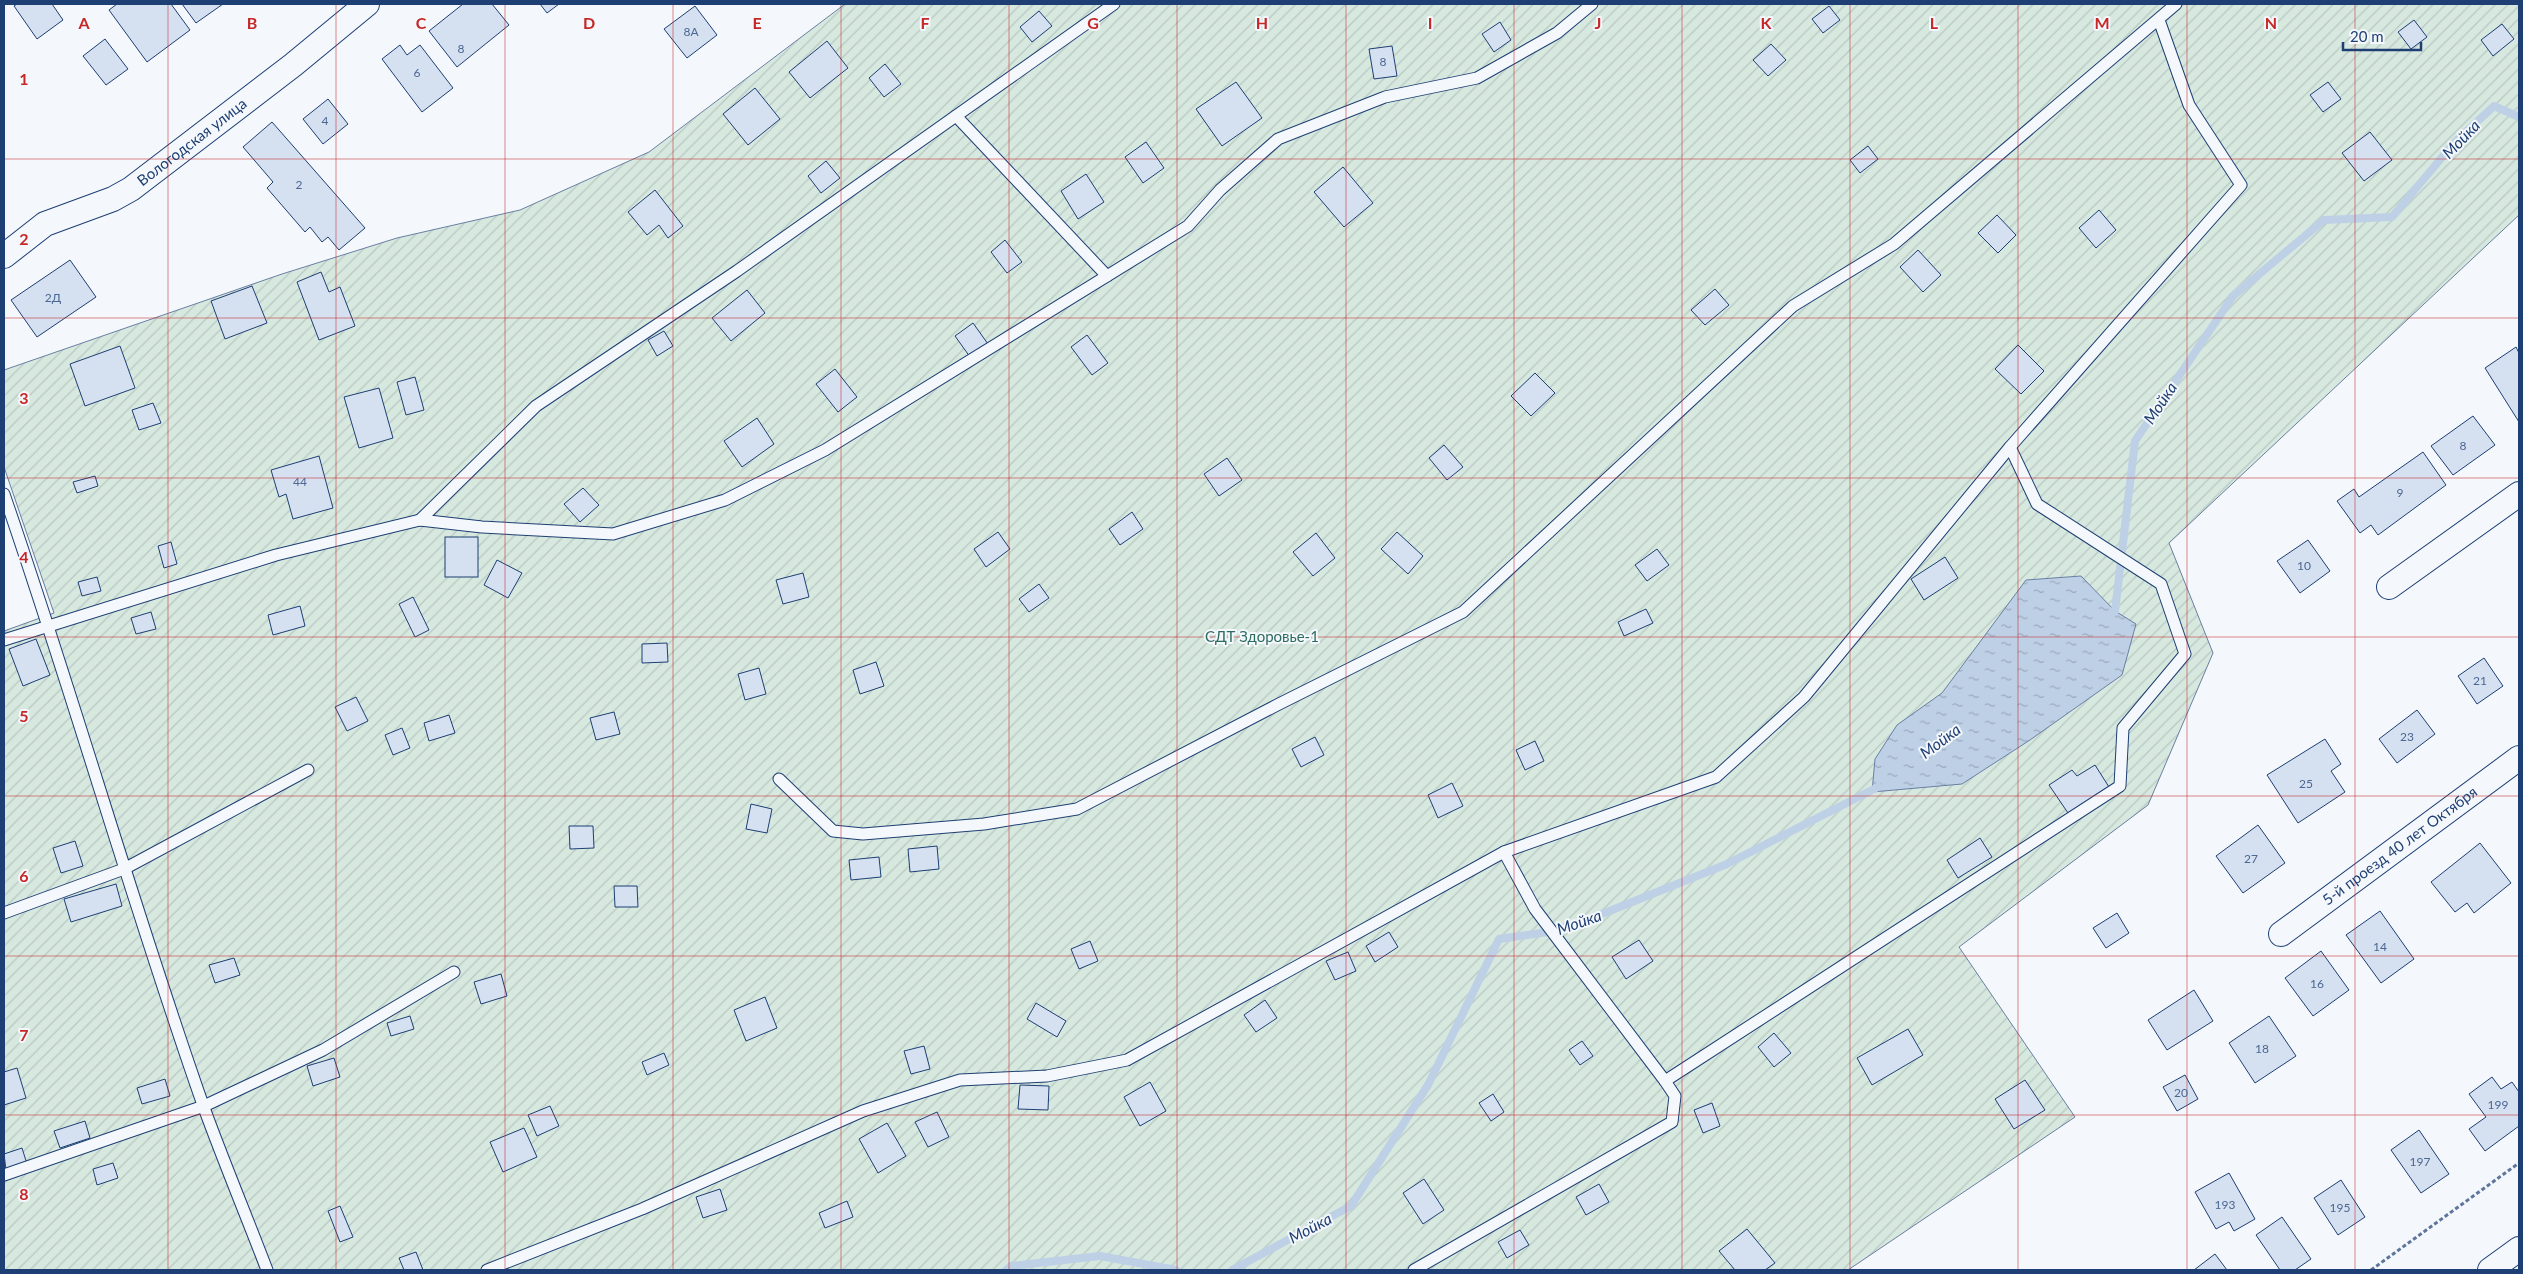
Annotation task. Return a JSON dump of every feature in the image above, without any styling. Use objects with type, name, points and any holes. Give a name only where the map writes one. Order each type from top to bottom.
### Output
[{"type":"street","name":"Вологодская улица","points":[[4,256],[45,224],[113,199],[131,189],[293,65],[367,4]]},
{"type":"street","points":[[2389,587],[2519,494]]},
{"type":"street","name":"5-й проезд 40 лет Октября","points":[[2281,934],[2519,758]]},
{"type":"street","points":[[2490,1270],[2519,1249]]},
{"type":"lane","points":[[420,520],[536,406],[737,271],[1114,4]]},
{"type":"lane","points":[[4,640],[49,624],[276,555],[420,520],[482,527],[613,534],[725,500],[825,450],[1188,226],[1220,190],[1278,139],[1385,97],[1477,78],[1557,33],[1592,4]]},
{"type":"lane","points":[[779,779],[833,831],[863,834],[984,824],[1077,810],[1279,704],[1463,612],[1793,306],[1894,244],[2176,4]]},
{"type":"lane","points":[[487,1270],[642,1209],[863,1111],[960,1080],[1047,1076],[1127,1060],[1504,852],[1716,777],[1804,697],[2010,447],[2241,185],[2189,105],[2159,20]]},
{"type":"lane","points":[[956,116],[1107,276]]},
{"type":"lane","points":[[1665,1080],[2120,786],[2123,728],[2184,654],[2161,584],[2037,504],[2010,447]]},
{"type":"lane","points":[[4,494],[49,624],[124,869],[204,1106],[267,1270]]},
{"type":"lane","points":[[4,913],[124,869],[308,770]]},
{"type":"lane","points":[[1414,1270],[1672,1122],[1675,1096],[1665,1080],[1535,908],[1504,852]]},
{"type":"lane","points":[[4,1175],[204,1106],[323,1050],[454,972]]},
{"type":"path","points":[[2371,1270],[2519,1163]]},
{"type":"green space","name":"СДТ Здоровье-1","points":[[845,4],[2519,4],[2519,215],[2169,543],[2213,653],[2148,805],[1959,947],[2075,1117],[1848,1270],[4,1270],[4,631],[54,613],[4,467],[4,370],[282,274],[397,238],[520,210],[649,152]]},
{"type":"water","points":[[2081,576],[2115,611],[2136,624],[2122,675],[2030,740],[1962,784],[1872,792],[1875,759],[1897,725],[1942,693],[2026,580]]},
{"type":"building","points":[[17,4],[52,4],[63,20],[37,39],[14,6]]},
{"type":"building","points":[[117,4],[171,4],[190,30],[147,62],[109,10]]},
{"type":"building","points":[[182,4],[223,4],[196,23]]},
{"type":"building","points":[[463,4],[492,4],[509,25],[457,67],[429,31]]},
{"type":"building","points":[[540,4],[559,4],[547,13]]},
{"type":"building","points":[[695,6],[717,35],[687,58],[664,29]]},
{"type":"building","points":[[1829,6],[1840,20],[1823,33],[1812,19]]},
{"type":"building","points":[[1039,11],[1052,26],[1032,42],[1020,27]]},
{"type":"building","points":[[2414,20],[2427,37],[2411,49],[2398,32]]},
{"type":"building","points":[[1500,22],[1511,40],[1494,52],[1482,34]]},
{"type":"building","points":[[2502,24],[2514,39],[2493,56],[2481,40]]},
{"type":"building","points":[[105,39],[128,69],[106,85],[83,56]]},
{"type":"building","points":[[827,41],[848,68],[810,98],[789,72]]},
{"type":"building","points":[[1771,44],[1786,60],[1768,76],[1753,60]]},
{"type":"building","points":[[400,45],[407,55],[420,45],[453,88],[422,112],[382,59]]},
{"type":"building","points":[[1392,46],[1397,76],[1374,79],[1369,49]]},
{"type":"building","points":[[885,64],[901,84],[884,97],[869,78]]},
{"type":"building","points":[[1236,82],[1262,118],[1222,146],[1196,109]]},
{"type":"building","points":[[2328,82],[2341,99],[2323,112],[2310,95]]},
{"type":"building","points":[[755,88],[780,119],[748,145],[723,114]]},
{"type":"building","points":[[328,99],[348,124],[323,144],[303,119]]},
{"type":"building","points":[[272,122],[365,228],[339,250],[328,237],[322,242],[310,227],[305,232],[267,188],[273,182],[243,147]]},
{"type":"building","points":[[2370,132],[2392,160],[2364,181],[2342,153]]},
{"type":"building","points":[[1146,142],[1164,168],[1143,183],[1125,157]]},
{"type":"building","points":[[1868,146],[1878,159],[1860,173],[1850,160]]},
{"type":"building","points":[[826,161],[840,178],[821,193],[808,176]]},
{"type":"building","points":[[1343,167],[1373,203],[1344,227],[1314,192]]},
{"type":"building","points":[[1086,174],[1104,202],[1078,219],[1061,191]]},
{"type":"building","points":[[655,190],[683,226],[668,238],[659,225],[647,235],[628,212]]},
{"type":"building","points":[[2099,210],[2116,230],[2096,248],[2079,228]]},
{"type":"building","points":[[1997,215],[2016,235],[1998,253],[1978,233]]},
{"type":"building","points":[[1005,240],[1022,262],[1007,273],[991,252]]},
{"type":"building","points":[[1918,250],[1941,275],[1923,292],[1900,267]]},
{"type":"building","points":[[70,260],[96,297],[37,337],[11,300]]},
{"type":"building","points":[[321,272],[329,292],[340,287],[355,326],[319,340],[297,282]]},
{"type":"building","points":[[252,286],[267,323],[225,339],[211,301]]},
{"type":"building","points":[[1715,289],[1729,305],[1705,325],[1691,310]]},
{"type":"building","points":[[747,290],[765,313],[731,341],[712,318]]},
{"type":"building","points":[[973,323],[988,344],[970,357],[955,336]]},
{"type":"building","points":[[664,331],[673,346],[657,356],[648,340]]},
{"type":"building","points":[[1087,335],[1108,363],[1092,375],[1071,347]]},
{"type":"building","points":[[2018,345],[2044,371],[2021,394],[1995,369]]},
{"type":"building","points":[[120,346],[135,388],[85,406],[70,364]]},
{"type":"building","points":[[2516,347],[2519,353],[2519,422],[2485,368]]},
{"type":"building","points":[[835,369],[857,397],[838,412],[816,384]]},
{"type":"building","points":[[1535,373],[1555,393],[1531,416],[1511,396]]},
{"type":"building","points":[[415,377],[424,410],[406,415],[397,382]]},
{"type":"building","points":[[379,388],[393,438],[359,448],[344,397]]},
{"type":"building","points":[[153,403],[161,423],[139,430],[132,410]]},
{"type":"building","points":[[2473,416],[2495,445],[2453,475],[2431,446]]},
{"type":"building","points":[[757,418],[774,444],[742,467],[724,441]]},
{"type":"building","points":[[1444,445],[1463,467],[1447,480],[1429,458]]},
{"type":"building","points":[[2423,452],[2446,485],[2378,535],[2371,525],[2360,533],[2337,501],[2354,489],[2359,497]]},
{"type":"building","points":[[319,456],[333,508],[293,519],[286,494],[279,497],[271,470]]},
{"type":"building","points":[[1227,458],[1242,480],[1219,496],[1204,474]]},
{"type":"building","points":[[95,476],[98,486],[77,493],[73,482]]},
{"type":"building","points":[[583,488],[599,505],[580,522],[564,504]]},
{"type":"building","points":[[1132,512],[1143,529],[1120,545],[1109,529]]},
{"type":"building","points":[[998,532],[1010,549],[986,567],[974,549]]},
{"type":"building","points":[[1397,532],[1423,556],[1408,574],[1381,549]]},
{"type":"building","points":[[1316,533],[1335,558],[1313,576],[1293,552]]},
{"type":"building","points":[[445,537],[478,537],[478,577],[445,577]]},
{"type":"building","points":[[2308,540],[2330,571],[2300,593],[2277,561]]},
{"type":"building","points":[[171,542],[177,564],[164,568],[158,546]]},
{"type":"building","points":[[1657,549],[1669,565],[1647,581],[1635,565]]},
{"type":"building","points":[[1945,557],[1958,578],[1924,600],[1911,579]]},
{"type":"building","points":[[497,560],[522,573],[508,598],[484,585]]},
{"type":"building","points":[[803,573],[809,597],[783,604],[776,580]]},
{"type":"building","points":[[97,577],[101,591],[82,596],[78,582]]},
{"type":"building","points":[[1039,584],[1049,598],[1029,612],[1019,599]]},
{"type":"building","points":[[413,597],[429,630],[415,637],[399,604]]},
{"type":"building","points":[[300,606],[305,626],[273,635],[268,615]]},
{"type":"building","points":[[1646,609],[1653,623],[1624,636],[1618,622]]},
{"type":"building","points":[[151,612],[156,629],[136,634],[131,618]]},
{"type":"building","points":[[36,639],[50,675],[23,686],[9,649]]},
{"type":"building","points":[[667,643],[668,662],[642,663],[642,644]]},
{"type":"building","points":[[2484,658],[2503,686],[2477,704],[2458,676]]},
{"type":"building","points":[[876,662],[884,686],[860,694],[853,670]]},
{"type":"building","points":[[759,668],[766,694],[745,700],[738,674]]},
{"type":"building","points":[[356,697],[368,721],[347,731],[335,707]]},
{"type":"building","points":[[2417,710],[2435,734],[2397,763],[2379,739]]},
{"type":"building","points":[[614,712],[620,734],[596,740],[590,718]]},
{"type":"building","points":[[449,715],[455,733],[429,741],[424,723]]},
{"type":"building","points":[[402,728],[410,748],[393,755],[385,735]]},
{"type":"building","points":[[1315,737],[1324,755],[1301,767],[1292,749]]},
{"type":"building","points":[[2325,739],[2341,764],[2331,771],[2345,792],[2298,823],[2267,775]]},
{"type":"building","points":[[1535,741],[1544,761],[1525,770],[1516,750]]},
{"type":"building","points":[[2095,765],[2109,787],[2068,813],[2049,785],[2072,770],[2077,776]]},
{"type":"building","points":[[1452,783],[1463,806],[1438,818],[1428,795]]},
{"type":"building","points":[[751,804],[772,809],[767,833],[746,829]]},
{"type":"building","points":[[2258,825],[2285,863],[2243,893],[2216,856]]},
{"type":"building","points":[[569,826],[593,826],[594,848],[570,849]]},
{"type":"building","points":[[1980,838],[1992,857],[1958,878],[1947,860]]},
{"type":"building","points":[[75,841],[83,866],[61,873],[53,848]]},
{"type":"building","points":[[2480,843],[2511,883],[2474,913],[2467,903],[2455,912],[2431,882]]},
{"type":"building","points":[[937,846],[939,869],[910,872],[908,849]]},
{"type":"building","points":[[879,857],[881,877],[851,880],[849,860]]},
{"type":"building","points":[[116,884],[122,906],[71,922],[64,899]]},
{"type":"building","points":[[614,886],[637,886],[638,907],[615,907]]},
{"type":"building","points":[[2380,911],[2414,959],[2381,983],[2346,935]]},
{"type":"building","points":[[2117,913],[2129,933],[2106,948],[2093,928]]},
{"type":"building","points":[[1389,932],[1398,947],[1375,962],[1366,946]]},
{"type":"building","points":[[1639,940],[1653,961],[1626,979],[1612,957]]},
{"type":"building","points":[[1090,941],[1098,961],[1079,969],[1071,949]]},
{"type":"building","points":[[2321,951],[2349,990],[2313,1016],[2285,978]]},
{"type":"building","points":[[1348,952],[1356,971],[1335,980],[1326,961]]},
{"type":"building","points":[[234,958],[240,975],[215,983],[209,965]]},
{"type":"building","points":[[501,974],[507,996],[481,1004],[474,982]]},
{"type":"building","points":[[2194,990],[2213,1021],[2167,1050],[2148,1020]]},
{"type":"building","points":[[765,997],[777,1028],[746,1041],[734,1010]]},
{"type":"building","points":[[1265,1000],[1277,1018],[1256,1032],[1244,1015]]},
{"type":"building","points":[[1036,1003],[1066,1021],[1057,1037],[1027,1019]]},
{"type":"building","points":[[410,1016],[414,1029],[391,1036],[387,1023]]},
{"type":"building","points":[[2269,1016],[2296,1056],[2255,1083],[2229,1043]]},
{"type":"building","points":[[1908,1029],[1923,1055],[1872,1085],[1857,1058]]},
{"type":"building","points":[[1774,1033],[1791,1053],[1774,1067],[1758,1047]]},
{"type":"building","points":[[1582,1041],[1593,1056],[1580,1065],[1569,1050]]},
{"type":"building","points":[[924,1046],[930,1069],[911,1074],[904,1051]]},
{"type":"building","points":[[664,1053],[669,1065],[647,1075],[642,1062]]},
{"type":"building","points":[[334,1058],[340,1077],[313,1086],[307,1066]]},
{"type":"building","points":[[17,1068],[26,1098],[4,1105],[4,1072]]},
{"type":"building","points":[[2185,1075],[2198,1099],[2177,1111],[2163,1087]]},
{"type":"building","points":[[2492,1077],[2501,1089],[2512,1082],[2519,1092],[2519,1126],[2485,1151],[2469,1129],[2486,1117],[2469,1094]]},
{"type":"building","points":[[165,1079],[170,1096],[142,1104],[137,1088]]},
{"type":"building","points":[[2025,1080],[2045,1110],[2014,1129],[1995,1099]]},
{"type":"building","points":[[1150,1082],[1166,1111],[1140,1126],[1124,1097]]},
{"type":"building","points":[[1020,1085],[1049,1086],[1048,1110],[1018,1109]]},
{"type":"building","points":[[1493,1094],[1504,1112],[1491,1121],[1479,1103]]},
{"type":"building","points":[[1712,1103],[1720,1126],[1703,1133],[1694,1110]]},
{"type":"building","points":[[550,1106],[559,1126],[537,1136],[528,1115]]},
{"type":"building","points":[[937,1112],[949,1137],[928,1147],[915,1122]]},
{"type":"building","points":[[85,1121],[90,1138],[60,1148],[54,1131]]},
{"type":"building","points":[[887,1123],[906,1156],[878,1173],[859,1139]]},
{"type":"building","points":[[524,1128],[537,1157],[503,1172],[490,1142]]},
{"type":"building","points":[[2419,1130],[2449,1174],[2421,1193],[2391,1150]]},
{"type":"building","points":[[22,1148],[27,1164],[6,1170],[4,1154]]},
{"type":"building","points":[[113,1163],[118,1178],[97,1185],[93,1169]]},
{"type":"building","points":[[2229,1173],[2255,1219],[2234,1231],[2229,1222],[2216,1229],[2195,1192]]},
{"type":"building","points":[[1424,1179],[1444,1210],[1423,1224],[1403,1193]]},
{"type":"building","points":[[2341,1180],[2365,1217],[2338,1235],[2314,1198]]},
{"type":"building","points":[[1599,1184],[1609,1202],[1586,1215],[1576,1197]]},
{"type":"building","points":[[720,1189],[727,1210],[703,1218],[696,1197]]},
{"type":"building","points":[[847,1201],[853,1217],[825,1228],[819,1213]]},
{"type":"building","points":[[340,1206],[353,1237],[340,1242],[328,1211]]},
{"type":"building","points":[[2282,1217],[2311,1259],[2295,1270],[2280,1270],[2256,1235]]},
{"type":"building","points":[[1747,1229],[1775,1263],[1765,1270],[1735,1270],[1719,1251]]},
{"type":"building","points":[[1520,1230],[1529,1245],[1507,1258],[1498,1242]]},
{"type":"building","points":[[416,1252],[423,1270],[404,1270],[399,1258]]},
{"type":"building","points":[[2215,1254],[2227,1270],[2194,1270]]},
{"type":"waterway","name":"Мойка","points":[[2106,617],[2115,611],[2135,441],[2233,296],[2324,220],[2392,217],[2454,143],[2494,106],[2519,117]]},
{"type":"waterway","name":"Мойка","points":[[1232,1270],[1351,1206],[1428,1085],[1499,939],[1562,930],[1727,864],[1878,787]]},
{"type":"waterway","name":"Мойка","points":[[1006,1270],[1011,1266],[1100,1256],[1176,1270]]}]
